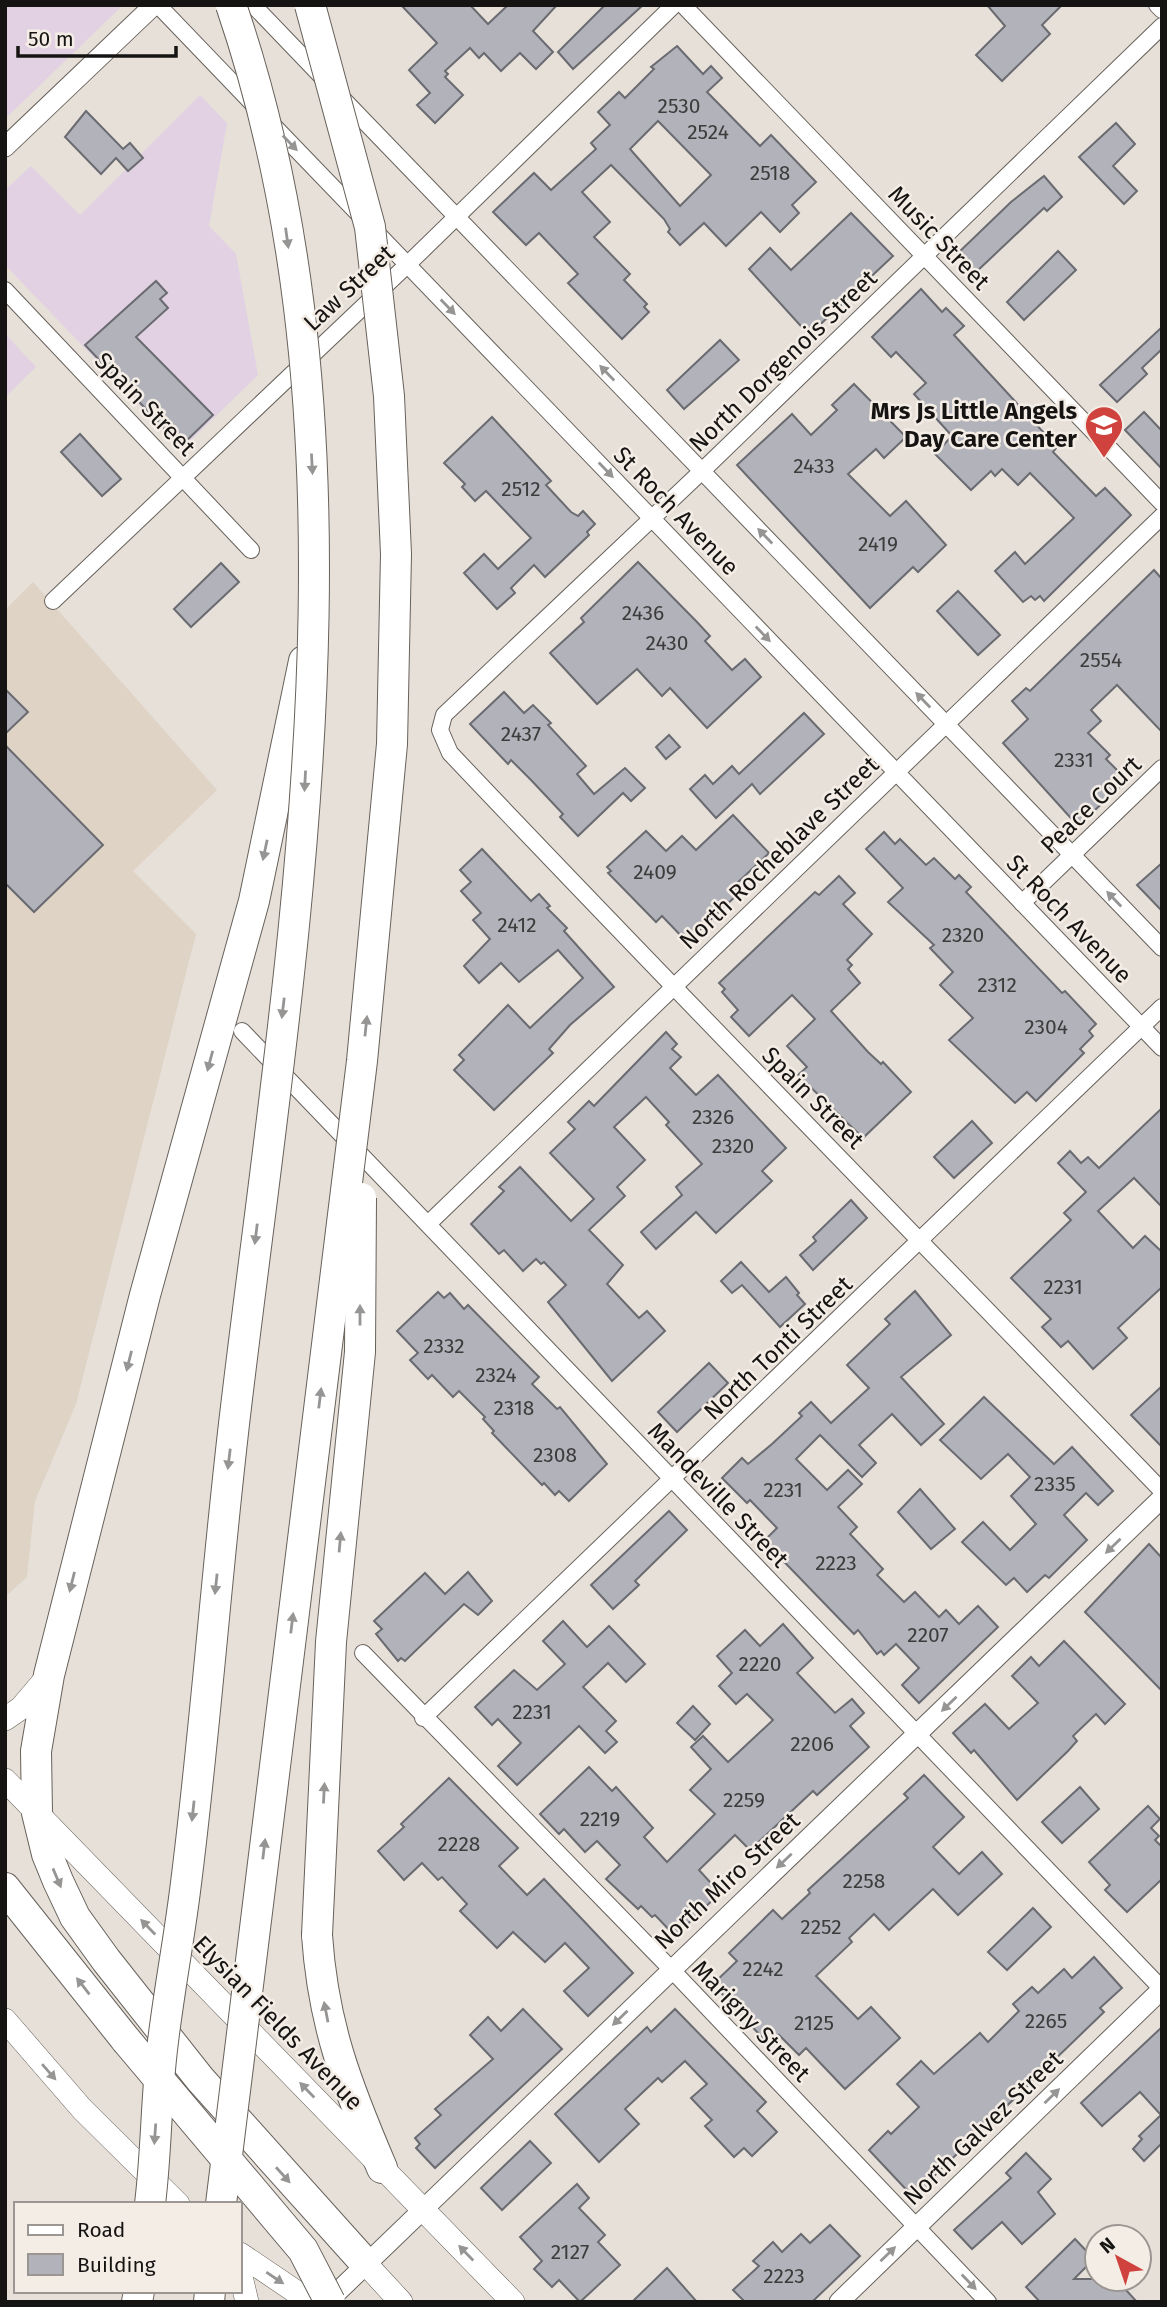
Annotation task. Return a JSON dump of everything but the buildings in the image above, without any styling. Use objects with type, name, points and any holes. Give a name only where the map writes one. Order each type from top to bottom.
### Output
[{"type":"highway","points":[[150,2202],[161,2060],[186,1880],[223,1517],[300,865],[313,615],[315,513],[306,375],[284,214],[264,116],[231,5]]},
{"type":"highway","points":[[221,2202],[362,1061],[392,744],[396,554],[389,396],[370,227],[310,5]]},
{"type":"highway","points":[[313,615],[254,901],[145,1295],[49,1675],[36,1751],[37,1813],[58,1881],[75,1917],[98,1949],[200,2079],[366,2264]]},
{"type":"highway","points":[[362,1061],[360,1352],[331,1642],[317,1935],[327,2020],[345,2082],[382,2168]]},
{"type":"highway","points":[[5,1888],[126,2040],[303,2250],[328,2302]]},
{"type":"main road","points":[[5,1719],[21,1708],[49,1675]]},
{"type":"main road","name":"Elysian Fields Avenue","points":[[5,1780],[513,2302]]},
{"type":"main road","points":[[5,2020],[82,2109],[176,2202]]},
{"type":"main road","points":[[242,2255],[311,2302]]},
{"type":"main road","points":[[366,2264],[401,2302]]},
{"type":"main road","points":[[242,2281],[247,2302]]},
{"type":"street","points":[[5,147],[156,5]]},
{"type":"street","name":"St Roch Avenue","points":[[156,5],[1162,1048]]},
{"type":"street","name":"St Roch Avenue","points":[[253,5],[1162,948]]},
{"type":"street","name":"Law Street","points":[[53,601],[182,475],[407,265],[674,5]]},
{"type":"street","name":"Music Street","points":[[683,5],[1162,503]]},
{"type":"street","points":[[1157,5],[1162,10]]},
{"type":"street","name":"North Dorgenois Street","points":[[440,730],[444,715],[488,671],[652,519],[1162,26]]},
{"type":"street","name":"Spain Street","points":[[5,290],[251,550]]},
{"type":"street","name":"North Rocheblave Street","points":[[428,1224],[671,986],[1162,516]]},
{"type":"street","name":"Spain Street","points":[[440,730],[450,752],[671,986],[922,1240],[1162,1491]]},
{"type":"street","name":"Peace Court","points":[[1022,903],[1162,768]]},
{"type":"street","name":"North Tonti Street","points":[[423,1718],[673,1481],[1162,1007]]},
{"type":"street","name":"Mandeville Street","points":[[242,1031],[916,1736],[1162,1989]]},
{"type":"street","name":"North Miro Street","points":[[328,2302],[670,1968],[916,1736],[1162,1498]]},
{"type":"street","name":"Marigny Street","points":[[363,1653],[423,1718],[670,1968],[988,2302]]},
{"type":"street","name":"North Galvez Street","points":[[839,2302],[1162,1989]]},
{"type":"shaded area","points":[[5,5],[123,5],[5,119]]},
{"type":"shaded area","points":[[200,95],[227,123],[209,226],[236,254],[258,375],[182,449],[5,265],[5,190],[31,166],[80,215]]},
{"type":"shaded area","points":[[5,334],[36,367],[5,397]]},
{"type":"shaded area","points":[[33,582],[217,790],[133,871],[196,934],[76,1404],[35,1501],[27,1577],[5,1597],[5,610]]},
{"type":"place","name":"Mrs Js Little Angels Day Care Center","points":[[1104,459]]}]
